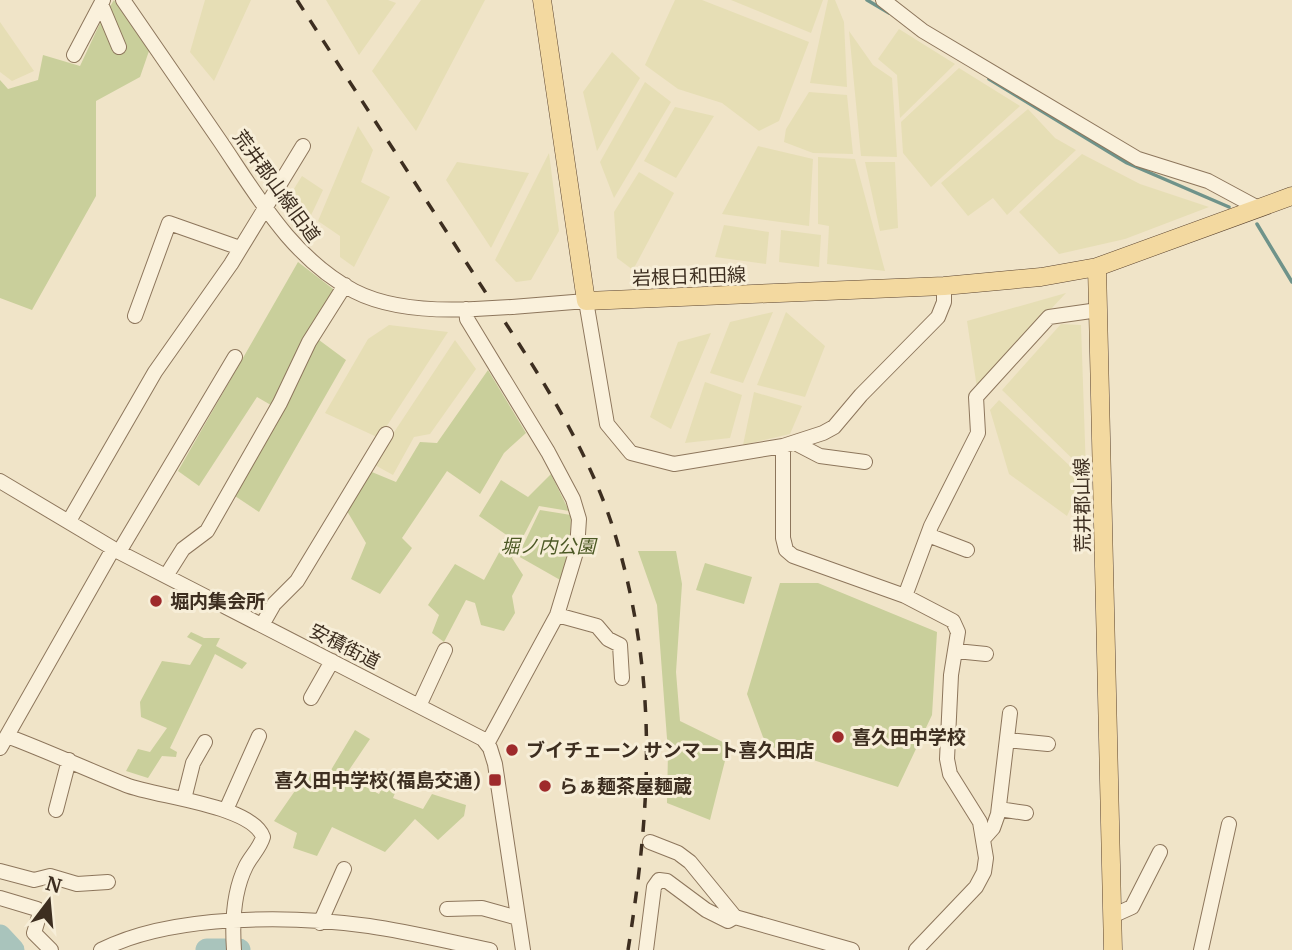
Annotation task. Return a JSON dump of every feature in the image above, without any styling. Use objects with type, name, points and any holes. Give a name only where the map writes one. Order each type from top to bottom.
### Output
[{"type":"main road","points":[[542,0],[586,301]]},
{"type":"main road","points":[[1097,267],[1292,197]]},
{"type":"main road","name":"岩根日和田線","points":[[586,301],[944,286],[1041,278],[1097,267]]},
{"type":"main road","name":"荒井郡山線","points":[[1097,267],[1113,950]]},
{"type":"street","name":"荒井郡山線旧道","points":[[123,0],[265,207],[306,258],[345,285],[386,302],[470,309],[586,301]]},
{"type":"street","points":[[883,0],[923,31],[1138,159],[1208,181],[1259,209]]},
{"type":"street","points":[[102,2],[119,47]]},
{"type":"street","points":[[74,55],[102,2]]},
{"type":"street","points":[[69,521],[155,372],[240,248],[303,146]]},
{"type":"street","points":[[135,316],[169,223],[240,248]]},
{"type":"street","points":[[166,576],[183,549],[207,531],[280,403],[309,342],[345,285]]},
{"type":"street","points":[[586,301],[595,342],[604,414],[615,437],[631,453],[661,462],[685,464],[789,445],[834,427],[868,388],[931,326],[944,302],[944,286]]},
{"type":"street","points":[[470,309],[467,318],[553,461],[579,519],[575,558],[557,615],[487,744],[495,764],[523,950]]},
{"type":"street","points":[[905,596],[957,469],[978,433],[976,397],[1049,317],[1098,310]]},
{"type":"street","points":[[234,950],[232,922],[242,876],[262,841],[263,833],[226,810],[129,786],[69,760],[3,742],[116,550],[235,357]]},
{"type":"street","points":[[262,625],[274,604],[297,581],[386,434]]},
{"type":"street","points":[[789,445],[820,456],[865,463]]},
{"type":"street","points":[[789,445],[783,538],[786,550],[793,556],[905,596],[953,621],[958,632],[951,675],[950,774],[981,822],[985,837],[984,872],[976,887],[916,950]]},
{"type":"street","name":"安積街道","points":[[0,481],[116,550],[476,734],[487,744]]},
{"type":"street","points":[[928,535],[967,550]]},
{"type":"street","points":[[557,615],[597,626],[608,639],[620,645],[622,678]]},
{"type":"street","points":[[419,706],[445,650]]},
{"type":"street","points":[[956,651],[986,654]]},
{"type":"street","points":[[311,698],[332,662]]},
{"type":"street","points":[[985,837],[993,828],[999,809],[1010,713]]},
{"type":"street","points":[[226,810],[259,736]]},
{"type":"street","points":[[1007,740],[1048,744]]},
{"type":"street","points":[[184,799],[194,762],[205,742]]},
{"type":"street","points":[[56,810],[69,760]]},
{"type":"street","points":[[999,809],[1026,813]]},
{"type":"street","points":[[1201,950],[1229,824]]},
{"type":"street","points":[[650,842],[678,853],[690,862],[735,917],[814,945],[852,950]]},
{"type":"street","points":[[1112,916],[1132,907],[1160,852]]},
{"type":"street","points":[[320,923],[344,869]]},
{"type":"street","points":[[0,871],[34,880],[50,876],[76,884],[108,882]]},
{"type":"street","points":[[646,950],[654,887],[659,880],[667,881],[706,910],[728,921],[735,917]]},
{"type":"street","points":[[0,898],[37,909],[40,914],[34,933],[51,950]]},
{"type":"street","points":[[447,908],[482,908],[518,918]]},
{"type":"street","points":[[102,950],[185,924],[232,922],[369,926],[490,950]]},
{"type":"shaded area","points":[[205,0],[251,0],[214,81],[190,52]]},
{"type":"shaded area","points":[[326,0],[388,0],[396,3],[359,55]]},
{"type":"shaded area","points":[[421,0],[485,0],[416,131],[372,71]]},
{"type":"shaded area","points":[[675,0],[702,0],[809,42],[779,121],[759,131],[722,103],[678,89],[645,65]]},
{"type":"shaded area","points":[[731,0],[823,0],[811,33]]},
{"type":"shaded area","points":[[828,0],[835,0],[844,22],[847,87],[810,83]]},
{"type":"shaded area","points":[[0,22],[34,71],[12,81],[0,72]]},
{"type":"shaded area","points":[[899,29],[955,64],[900,118],[897,75],[878,59]]},
{"type":"shaded area","points":[[849,31],[873,65],[892,78],[897,157],[861,156]]},
{"type":"shaded area","points":[[612,52],[640,78],[597,151],[583,92]]},
{"type":"shaded area","points":[[959,68],[1020,106],[931,187],[903,153],[901,122]]},
{"type":"shaded area","points":[[645,82],[671,102],[614,198],[600,162]]},
{"type":"shaded area","points":[[809,92],[847,95],[853,154],[813,153],[784,142],[786,129]]},
{"type":"shaded area","points":[[675,107],[714,116],[676,178],[644,161]]},
{"type":"shaded area","points":[[1028,109],[1055,138],[1076,150],[1007,215],[993,198],[968,216],[941,183]]},
{"type":"shaded area","points":[[358,126],[373,150],[361,182],[390,197],[354,267],[340,257],[340,236],[318,221]]},
{"type":"shaded area","points":[[758,146],[813,159],[809,226],[722,214]]},
{"type":"shaded area","points":[[549,153],[559,231],[531,280],[516,282],[495,260]]},
{"type":"shaded area","points":[[1082,154],[1140,184],[1209,207],[1125,239],[1059,254],[1019,212]]},
{"type":"shaded area","points":[[818,157],[855,159],[885,271],[827,264],[829,226],[818,224]]},
{"type":"shaded area","points":[[457,162],[529,173],[491,248],[446,180]]},
{"type":"shaded area","points":[[865,162],[895,162],[898,228],[880,231]]},
{"type":"shaded area","points":[[639,172],[674,193],[633,270],[617,258],[614,212]]},
{"type":"shaded area","points":[[302,176],[323,190],[305,228],[285,203]]},
{"type":"shaded area","points":[[724,225],[769,232],[766,264],[715,257]]},
{"type":"shaded area","points":[[781,230],[821,235],[819,267],[779,262]]},
{"type":"shaded area","points":[[1066,293],[977,388],[967,321]]},
{"type":"shaded area","points":[[773,312],[743,383],[710,373],[730,322]]},
{"type":"shaded area","points":[[786,312],[825,346],[805,397],[757,385]]},
{"type":"shaded area","points":[[1061,324],[1081,325],[1086,472],[1002,390]]},
{"type":"shaded area","points":[[389,325],[448,332],[379,438],[325,413],[368,339]]},
{"type":"shaded area","points":[[711,333],[671,429],[650,417],[678,342]]},
{"type":"shaded area","points":[[455,340],[476,369],[430,434],[414,437],[393,475],[373,464]]},
{"type":"shaded area","points":[[705,382],[742,395],[730,438],[685,443]]},
{"type":"shaded area","points":[[754,392],[802,406],[790,434],[743,445]]},
{"type":"shaded area","points":[[999,400],[1084,479],[1067,516],[1009,474],[990,410]]},
{"type":"green space","points":[[114,0],[149,51],[140,77],[96,101],[96,196],[32,310],[0,298],[0,80],[8,89],[38,80],[43,55],[80,66]]},
{"type":"green space","points":[[298,262],[337,292],[319,340],[346,360],[259,512],[235,496],[276,408],[257,397],[199,486],[178,471]]},
{"type":"green space","points":[[488,370],[526,433],[504,453],[480,494],[447,471],[402,538],[412,548],[380,594],[351,579],[366,543],[347,511],[367,470],[396,482],[420,442],[437,443]]},
{"type":"green space","points":[[551,474],[569,511],[539,506],[512,558],[523,575],[512,596],[515,613],[504,631],[481,625],[475,603],[466,600],[444,642],[432,633],[439,615],[428,605],[455,564],[484,580],[508,536],[479,516],[501,480],[528,497]]},
{"type":"green space","name":"堀ノ内公園","points":[[540,510],[571,515],[569,567],[562,581],[518,556]]},
{"type":"green space","points":[[638,551],[676,551],[682,584],[676,672],[680,721],[729,745],[710,820],[667,803],[668,752],[657,605]]},
{"type":"green space","points":[[705,563],[752,577],[744,604],[696,590]]},
{"type":"green space","points":[[780,583],[818,583],[937,632],[932,715],[898,787],[766,745],[747,694]]},
{"type":"green space","points":[[191,632],[204,638],[220,638],[216,646],[247,663],[242,669],[215,654],[170,748],[177,752],[176,757],[162,756],[148,778],[126,771],[138,749],[150,752],[167,728],[141,717],[140,702],[162,661],[190,665],[202,645],[187,637]]},
{"type":"green space","points":[[355,730],[370,739],[345,776],[379,794],[389,775],[400,781],[393,798],[423,809],[432,794],[466,805],[464,816],[438,840],[415,819],[385,852],[332,827],[317,856],[293,848],[297,833],[274,821],[299,785],[315,769],[328,775]]},
{"type":"waterway","points":[[867,0],[889,13]]},
{"type":"waterway","points":[[989,79],[1127,163],[1229,207]]},
{"type":"waterway","points":[[1257,224],[1292,282]]},
{"type":"waterway","points":[[0,936],[13,950]]},
{"type":"waterway","points":[[207,950],[239,950]]},
{"type":"railway","points":[[297,0],[536,371],[591,470],[605,505],[630,593],[645,695],[642,845],[628,950]]},
{"type":"place","name":"堀内集会所","points":[[156,601]]},
{"type":"place","name":"喜久田中学校","points":[[838,737]]},
{"type":"place","name":"ブイチェーン サンマート喜久田店","points":[[512,750]]},
{"type":"place","name":"喜久田中学校(福島交通)","points":[[495,780]]},
{"type":"place","name":"らぁ麺茶屋麺蔵","points":[[545,786]]}]
